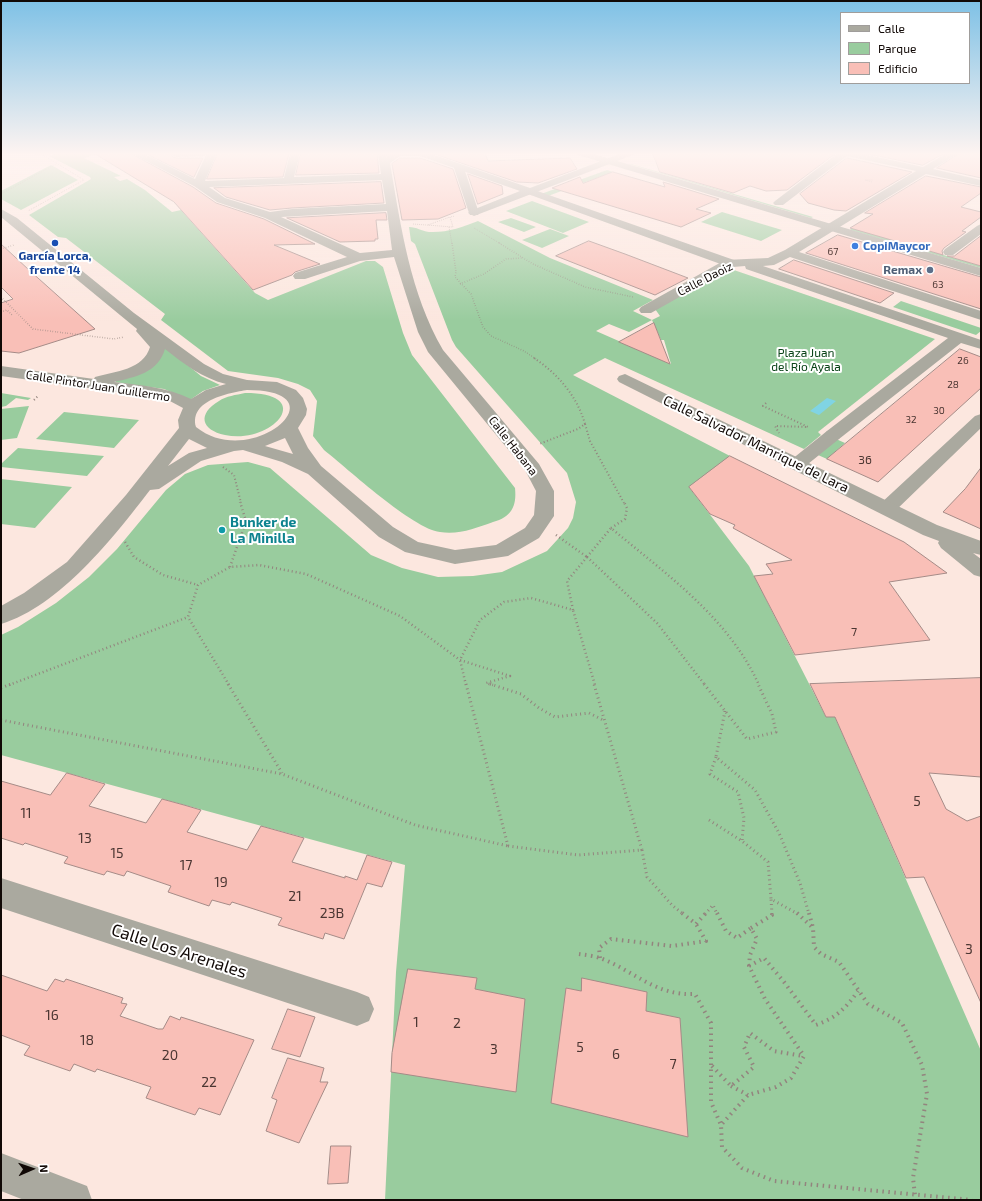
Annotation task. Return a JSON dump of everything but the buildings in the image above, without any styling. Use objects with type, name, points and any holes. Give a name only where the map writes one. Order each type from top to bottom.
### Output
[{"type":"street","points":[[248,209],[269,216],[358,257]]},
{"type":"street","points":[[269,216],[292,212],[351,209]]},
{"type":"street","name":"Calle Habana","points":[[289,427],[299,449],[314,470],[386,532],[412,547],[435,554],[455,557],[501,551],[532,533],[544,516],[545,491],[533,468],[436,352],[425,332],[399,253],[392,209]]},
{"type":"street","points":[[473,209],[474,213],[484,209]]},
{"type":"street","points":[[580,209],[730,263],[756,267],[981,345]]},
{"type":"street","points":[[774,209],[981,272]]},
{"type":"street","points":[[800,209],[981,261]]},
{"type":"street","name":"Calle Daoiz","points":[[651,307],[730,263],[770,262],[789,253],[861,209]]},
{"type":"street","points":[[1,212],[13,220],[129,316],[198,367],[217,377],[247,385]]},
{"type":"street","points":[[949,252],[981,228]]},
{"type":"street","points":[[300,276],[358,257],[399,253]]},
{"type":"street","points":[[789,253],[981,316]]},
{"type":"street","points":[[88,383],[135,372],[154,359],[158,346],[129,316]]},
{"type":"street","points":[[794,463],[833,435],[960,337]]},
{"type":"street","name":"Calle Pintor Juan Guillermo","points":[[1,371],[154,392],[174,398],[193,407]]},
{"type":"street","name":"Calle Salvador Manrique de Lara","points":[[625,379],[930,530],[981,548]]},
{"type":"street","points":[[133,499],[189,461],[203,454],[237,445],[261,441],[276,435],[289,427],[296,418],[300,408],[297,400],[289,393],[278,388],[263,385],[247,385],[215,392],[202,399],[193,407],[186,422],[188,429],[197,438],[212,444],[237,445]]},
{"type":"street","points":[[887,508],[981,419]]},
{"type":"street","points":[[1,616],[32,600],[74,567],[133,499],[188,429]]},
{"type":"street","name":"Calle Habana","points":[[237,445],[288,458],[314,470]]},
{"type":"street","name":"Calle Salvador Manrique de Lara","points":[[930,530],[981,570]]},
{"type":"street","name":"Calle Los Arenales","points":[[1,893],[357,1009]]},
{"type":"street","points":[[1,1172],[73,1200]]},
{"type":"path","points":[[13,220],[32,209]]},
{"type":"path","points":[[474,213],[485,216],[466,224],[497,241],[523,258],[585,287],[651,307]]},
{"type":"path","points":[[428,225],[454,215],[460,218]]},
{"type":"path","points":[[450,217],[453,227],[450,227],[456,272],[455,277],[471,294],[483,327],[491,336],[524,351],[552,370],[580,407],[590,441],[627,508],[625,519],[611,528],[566,582],[642,850],[647,877],[672,905],[696,924],[706,941],[672,946],[611,939],[599,948],[600,958]]},
{"type":"path","points":[[394,225],[428,225],[450,227]]},
{"type":"path","points":[[1,249],[20,243]]},
{"type":"path","points":[[460,284],[502,264],[506,259],[523,258]]},
{"type":"path","points":[[1,297],[33,329],[114,339],[124,337]]},
{"type":"path","points":[[1,312],[8,310],[12,315]]},
{"type":"path","points":[[34,400],[38,396]]},
{"type":"path","points":[[766,403],[762,406],[808,427],[776,426],[794,463]]},
{"type":"path","points":[[518,451],[578,429],[585,424]]},
{"type":"path","points":[[203,454],[234,475],[246,521],[230,567]]},
{"type":"path","points":[[112,522],[134,557],[163,575],[198,585]]},
{"type":"path","points":[[539,523],[587,557],[657,623],[748,739],[776,732],[772,714],[756,679],[728,633],[702,605],[611,528]]},
{"type":"path","points":[[282,774],[188,617],[198,585],[230,567],[260,565],[306,574],[400,616],[460,660],[510,676],[486,683],[521,694],[539,708],[555,717],[590,712],[605,721]]},
{"type":"path","points":[[508,846],[460,660],[480,620],[504,602],[531,598],[573,610]]},
{"type":"path","points":[[1,688],[188,617]]},
{"type":"path","points":[[725,710],[716,757],[710,774],[738,792],[744,818],[742,841]]},
{"type":"path","points":[[1,720],[282,774],[414,825],[508,846],[578,855],[642,850]]},
{"type":"path","points":[[716,757],[755,790],[779,833],[800,883],[812,928],[814,947],[821,954],[839,962],[868,1004],[902,1022],[922,1065],[927,1094],[913,1178],[915,1195]]},
{"type":"path","points":[[696,924],[713,905],[726,931],[736,938],[772,916],[772,899],[768,862],[742,841],[709,820]]},
{"type":"path","points":[[772,899],[797,912],[812,928]]},
{"type":"path","points":[[752,928],[757,939],[750,955],[749,966],[765,998],[804,1056]]},
{"type":"path","points":[[579,954],[600,958],[653,986],[678,995],[695,994],[712,1023],[711,1102],[721,1125],[722,1147],[742,1168],[774,1181],[972,1200]]},
{"type":"path","points":[[749,966],[764,958],[780,973],[800,1004],[816,1025],[833,1020],[847,1007],[858,991]]},
{"type":"path","points":[[731,1086],[754,1067],[744,1047],[750,1033],[774,1051],[804,1056]]},
{"type":"path","points":[[721,1125],[748,1094],[776,1087],[791,1078],[804,1056]]},
{"type":"path","points":[[712,1065],[731,1086],[748,1094]]},
{"type":"green space","points":[[39,209],[168,209],[172,212],[181,210],[255,293],[268,300],[366,261],[375,261],[383,267],[403,333],[412,355],[515,488],[515,501],[512,510],[499,520],[474,529],[454,533],[440,532],[414,521],[381,497],[324,450],[313,436],[317,401],[310,390],[298,384],[278,378],[228,371],[161,320],[165,314],[66,238],[58,237],[29,215]]},
{"type":"green space","points":[[511,209],[554,209],[589,222],[563,233],[506,211]]},
{"type":"green space","points":[[781,209],[813,217],[811,218]]},
{"type":"green space","points":[[722,212],[782,230],[761,241],[701,222]]},
{"type":"green space","points":[[511,218],[536,227],[524,232],[498,222]]},
{"type":"green space","name":"Plaza Juan del Río Ayala","points":[[478,221],[550,258],[653,300],[633,311],[652,320],[660,316],[655,309],[731,269],[935,339],[818,432],[821,435],[804,449],[605,358],[573,375],[730,456],[689,487],[749,566],[826,717],[835,717],[981,1051],[981,1200],[385,1200],[396,972],[405,865],[1,755],[1,635],[18,627],[56,603],[89,577],[117,549],[166,490],[185,474],[208,465],[248,462],[270,468],[371,555],[402,568],[438,577],[473,576],[502,572],[547,551],[568,528],[573,518],[576,502],[567,473],[456,347],[415,244],[411,241],[409,227],[429,232],[442,232]],"holes":[[[652,320],[661,340],[664,340],[671,364],[596,331],[609,324],[629,332]]]},
{"type":"green space","points":[[852,228],[981,266],[981,268],[850,230]]},
{"type":"green space","points":[[550,229],[569,236],[542,248],[522,240]]},
{"type":"green space","points":[[901,301],[981,328],[981,331],[976,335],[893,307]]},
{"type":"green space","points":[[164,346],[201,376],[220,385],[203,391],[190,400],[164,389],[115,382]]},
{"type":"green space","points":[[1,393],[31,398],[28,400],[16,398],[6,406],[1,407]]},
{"type":"green space","points":[[245,393],[267,395],[279,401],[283,409],[280,418],[271,426],[258,433],[242,436],[217,433],[207,425],[205,416],[207,411],[212,406],[225,398]]},
{"type":"green space","points":[[29,406],[17,438],[1,440],[1,409]]},
{"type":"green space","points":[[64,412],[139,420],[114,448],[36,439]]},
{"type":"green space","points":[[836,439],[845,443],[827,459],[818,455]]},
{"type":"green space","points":[[18,448],[104,456],[87,476],[1,467],[1,464]]},
{"type":"green space","points":[[1,479],[72,487],[35,528],[1,524]]},
{"type":"water","points":[[827,398],[836,401],[819,415],[810,411]]},
{"type":"place","name":"García Lorca, frente 14","points":[[55,243]]},
{"type":"place","name":"CopiMaycor","points":[[855,246]]},
{"type":"place","name":"Remax","points":[[930,270]]},
{"type":"place","name":"Bunker de La Minilla","points":[[222,530]]}]
